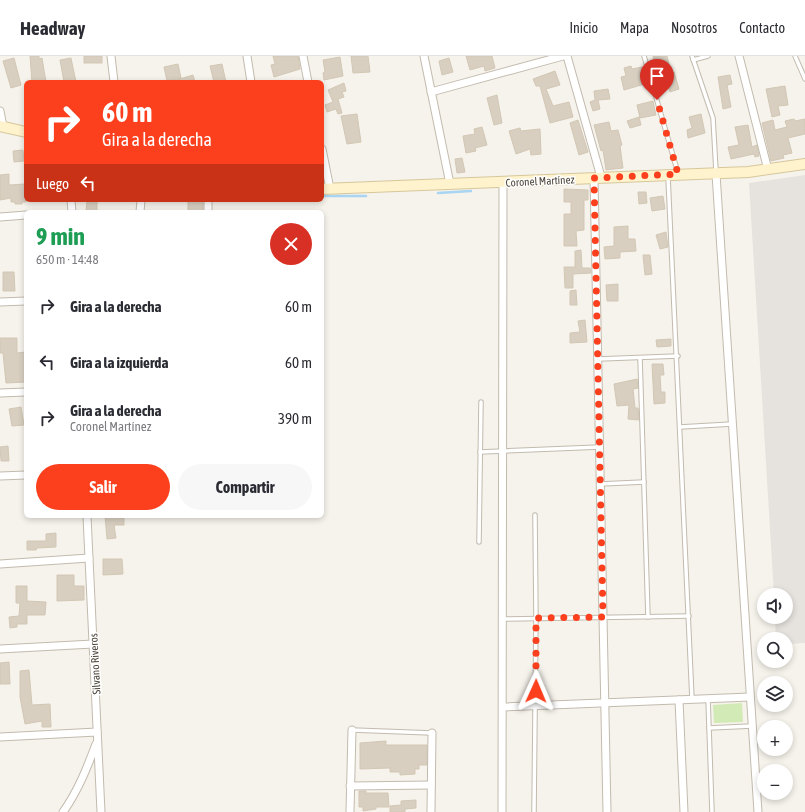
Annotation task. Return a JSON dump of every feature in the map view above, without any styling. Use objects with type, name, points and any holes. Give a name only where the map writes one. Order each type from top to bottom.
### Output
[{"type":"main road","points":[[1,126],[24,132]]},
{"type":"main road","name":"Coronel Martínez","points":[[326,189],[503,183],[673,174],[716,174],[768,170],[805,164]]},
{"type":"street","points":[[111,56],[114,80]]},
{"type":"street","points":[[247,56],[251,80]]},
{"type":"street","points":[[303,56],[308,80]]},
{"type":"street","points":[[424,56],[450,184]]},
{"type":"street","points":[[431,92],[563,56]]},
{"type":"street","points":[[567,56],[597,177],[600,484],[608,812]]},
{"type":"street","points":[[739,56],[768,170]]},
{"type":"street","points":[[0,112],[1,126]]},
{"type":"street","points":[[324,169],[326,189]]},
{"type":"street","points":[[716,174],[758,812]]},
{"type":"street","points":[[502,812],[503,183]]},
{"type":"street","points":[[0,217],[24,215]]},
{"type":"street","points":[[0,302],[24,301]]},
{"type":"street","points":[[0,393],[24,392]]},
{"type":"street","points":[[0,476],[24,475]]},
{"type":"street","name":"Silvano Riveros","points":[[87,518],[93,644],[97,688],[97,742],[102,812]]},
{"type":"street","points":[[0,564],[89,558]]},
{"type":"street","points":[[0,649],[93,644]]},
{"type":"street","points":[[503,707],[750,697]]},
{"type":"street","points":[[679,700],[684,812]]},
{"type":"street","points":[[350,812],[352,730]]},
{"type":"street","points":[[0,737],[97,732]]},
{"type":"street","points":[[431,812],[432,733]]},
{"type":"street","points":[[63,812],[86,771],[97,742]]},
{"type":"street","points":[[350,786],[431,785]]},
{"type":"lane","points":[[644,56],[673,174],[680,427],[692,700]]},
{"type":"lane","points":[[708,56],[693,58],[713,118],[716,174]]},
{"type":"lane","points":[[796,56],[805,79]]},
{"type":"lane","points":[[598,359],[678,356]]},
{"type":"lane","points":[[640,358],[648,617]]},
{"type":"lane","points":[[479,542],[481,402]]},
{"type":"lane","points":[[680,427],[732,424]]},
{"type":"lane","points":[[480,452],[600,447]]},
{"type":"lane","points":[[600,484],[644,482]]},
{"type":"lane","points":[[534,812],[536,618],[535,515]]},
{"type":"lane","points":[[503,618],[689,616]]},
{"type":"lane","points":[[708,699],[712,812]]},
{"type":"lane","points":[[709,728],[752,726]]},
{"type":"lane","points":[[352,730],[432,733]]},
{"type":"shaded area","points":[[805,175],[805,643],[793,644],[793,632],[776,632],[775,624],[793,624],[793,588],[774,588],[749,183]]},
{"type":"green space","points":[[742,703],[743,722],[714,723],[713,705]]},
{"type":"building","points":[[30,56],[39,56],[39,59],[42,58],[46,80],[32,80]]},
{"type":"building","points":[[84,56],[102,56],[102,63],[84,63]]},
{"type":"building","points":[[273,56],[298,56],[300,69],[274,77],[271,65],[275,64]]},
{"type":"building","points":[[351,56],[368,56],[370,72],[353,73]]},
{"type":"building","points":[[466,56],[492,56],[495,68],[485,71],[484,66],[470,70]]},
{"type":"building","points":[[653,56],[667,56],[671,73],[674,72],[679,89],[670,92],[662,65],[656,67]]},
{"type":"building","points":[[340,57],[343,76],[324,80],[323,73],[325,72],[323,60]]},
{"type":"building","points":[[14,58],[21,85],[11,88],[3,61]]},
{"type":"building","points":[[71,58],[76,80],[64,80],[60,60]]},
{"type":"building","points":[[449,58],[453,72],[442,75],[439,61]]},
{"type":"building","points":[[178,64],[181,78],[167,80],[164,67]]},
{"type":"building","points":[[222,64],[226,80],[214,80],[210,66]]},
{"type":"building","points":[[631,66],[632,69],[642,67],[648,83],[624,90],[621,77],[626,76],[624,68]]},
{"type":"building","points":[[555,71],[560,85],[546,89],[553,106],[569,102],[573,117],[550,123],[540,86],[536,86],[533,79]]},
{"type":"building","points":[[193,75],[194,80],[176,80]]},
{"type":"building","points":[[730,75],[732,84],[727,85],[731,107],[723,109],[718,77]]},
{"type":"building","points":[[344,83],[346,91],[342,92],[344,97],[338,99],[342,113],[338,114],[336,109],[327,112],[325,105],[333,102],[328,90]]},
{"type":"building","points":[[785,86],[788,105],[778,106],[780,115],[772,117],[766,89]]},
{"type":"building","points":[[608,89],[610,99],[598,100],[600,109],[593,111],[590,102],[595,100],[594,91]]},
{"type":"building","points":[[497,95],[502,123],[494,125],[487,98]]},
{"type":"building","points":[[653,101],[656,115],[640,118],[637,105]]},
{"type":"building","points":[[357,114],[361,142],[347,144],[341,116]]},
{"type":"building","points":[[701,114],[705,133],[688,138],[687,130],[692,128],[689,117]]},
{"type":"building","points":[[639,117],[641,125],[630,128],[627,121]]},
{"type":"building","points":[[794,119],[795,121],[805,119],[805,134],[788,138],[792,153],[783,155],[784,158],[771,161],[762,123],[773,120],[775,130],[787,127],[785,121]]},
{"type":"building","points":[[578,120],[588,152],[579,155],[570,123]]},
{"type":"building","points":[[609,122],[611,131],[618,130],[622,145],[620,146],[623,168],[606,170],[603,150],[601,151],[594,125]]},
{"type":"building","points":[[748,125],[752,147],[757,145],[759,156],[755,157],[754,154],[731,159],[728,147],[739,145],[735,127]]},
{"type":"building","points":[[482,127],[487,145],[475,148],[476,151],[466,153],[463,136],[475,134],[474,129]]},
{"type":"building","points":[[520,128],[521,131],[540,129],[541,154],[531,155],[530,149],[516,154],[509,131]]},
{"type":"building","points":[[23,150],[24,161],[14,162],[13,151]]},
{"type":"building","points":[[462,158],[465,172],[457,173],[455,159]]},
{"type":"building","points":[[9,174],[9,185],[24,184],[24,202],[22,202],[22,204],[15,204],[15,202],[11,202],[11,198],[0,200],[0,175]]},
{"type":"building","points":[[564,189],[588,190],[588,200],[584,200],[584,230],[576,231],[577,246],[564,246],[564,214],[571,214],[571,202],[564,202]]},
{"type":"building","points":[[638,192],[646,192],[647,203],[639,204]]},
{"type":"building","points":[[663,196],[665,209],[652,211],[650,198]]},
{"type":"building","points":[[87,202],[97,202],[97,210],[86,210]]},
{"type":"building","points":[[188,202],[203,202],[203,210],[188,210]]},
{"type":"building","points":[[628,226],[628,239],[635,239],[636,251],[620,252],[620,258],[605,259],[604,247],[614,246],[614,227]]},
{"type":"building","points":[[666,232],[668,247],[660,249],[656,235]]},
{"type":"building","points":[[581,250],[582,268],[590,268],[591,273],[573,274],[573,288],[565,288],[564,267],[575,267],[575,251]]},
{"type":"building","points":[[643,255],[650,255],[652,274],[645,275]]},
{"type":"building","points":[[3,272],[14,272],[15,291],[3,291]]},
{"type":"building","points":[[618,284],[618,301],[607,301],[606,285]]},
{"type":"building","points":[[576,290],[577,305],[570,305],[570,291]]},
{"type":"building","points":[[585,320],[587,342],[570,343],[570,333],[580,332],[578,321]]},
{"type":"building","points":[[0,338],[17,338],[17,353],[24,352],[24,382],[6,383],[3,353],[0,353]]},
{"type":"building","points":[[671,339],[671,346],[657,347],[656,340]]},
{"type":"building","points":[[652,364],[663,364],[664,375],[660,375],[661,392],[665,392],[665,403],[654,404]]},
{"type":"building","points":[[637,379],[638,388],[633,389],[635,408],[638,408],[639,420],[628,419],[629,405],[617,406],[614,384]]},
{"type":"building","points":[[21,407],[24,425],[12,426],[9,409]]},
{"type":"building","points":[[8,446],[9,461],[1,461],[0,447]]},
{"type":"building","points":[[105,518],[124,518],[124,525],[114,525],[116,538],[107,539]]},
{"type":"building","points":[[56,533],[56,547],[27,550],[27,541],[46,541],[46,534]]},
{"type":"building","points":[[103,559],[122,559],[123,574],[103,575]]},
{"type":"building","points":[[57,575],[74,575],[74,586],[84,586],[84,600],[57,601]]},
{"type":"building","points":[[16,586],[27,586],[27,601],[46,602],[45,615],[27,615],[27,624],[17,624],[17,627],[10,628],[9,617],[19,616],[20,603],[16,603]]},
{"type":"building","points":[[9,662],[10,684],[0,684],[0,663]]},
{"type":"building","points":[[29,670],[32,705],[50,704],[51,727],[42,727],[42,721],[25,724],[20,697],[20,671]]},
{"type":"building","points":[[386,741],[386,745],[427,745],[427,765],[419,765],[419,769],[415,769],[415,774],[400,775],[400,772],[390,772],[390,768],[360,769],[360,743]]},
{"type":"building","points":[[359,791],[366,791],[366,793],[388,793],[389,807],[376,807],[376,809],[363,811],[363,807],[359,807]]},
{"type":"building","points":[[416,800],[416,808],[405,809],[405,812],[390,812],[390,806],[401,805],[401,801]]},
{"type":"waterway","points":[[438,193],[471,191]]},
{"type":"waterway","points":[[324,196],[366,196]]},
{"type":"route","points":[[536,691],[536,618],[603,617],[594,178],[678,174],[657,100]]}]
